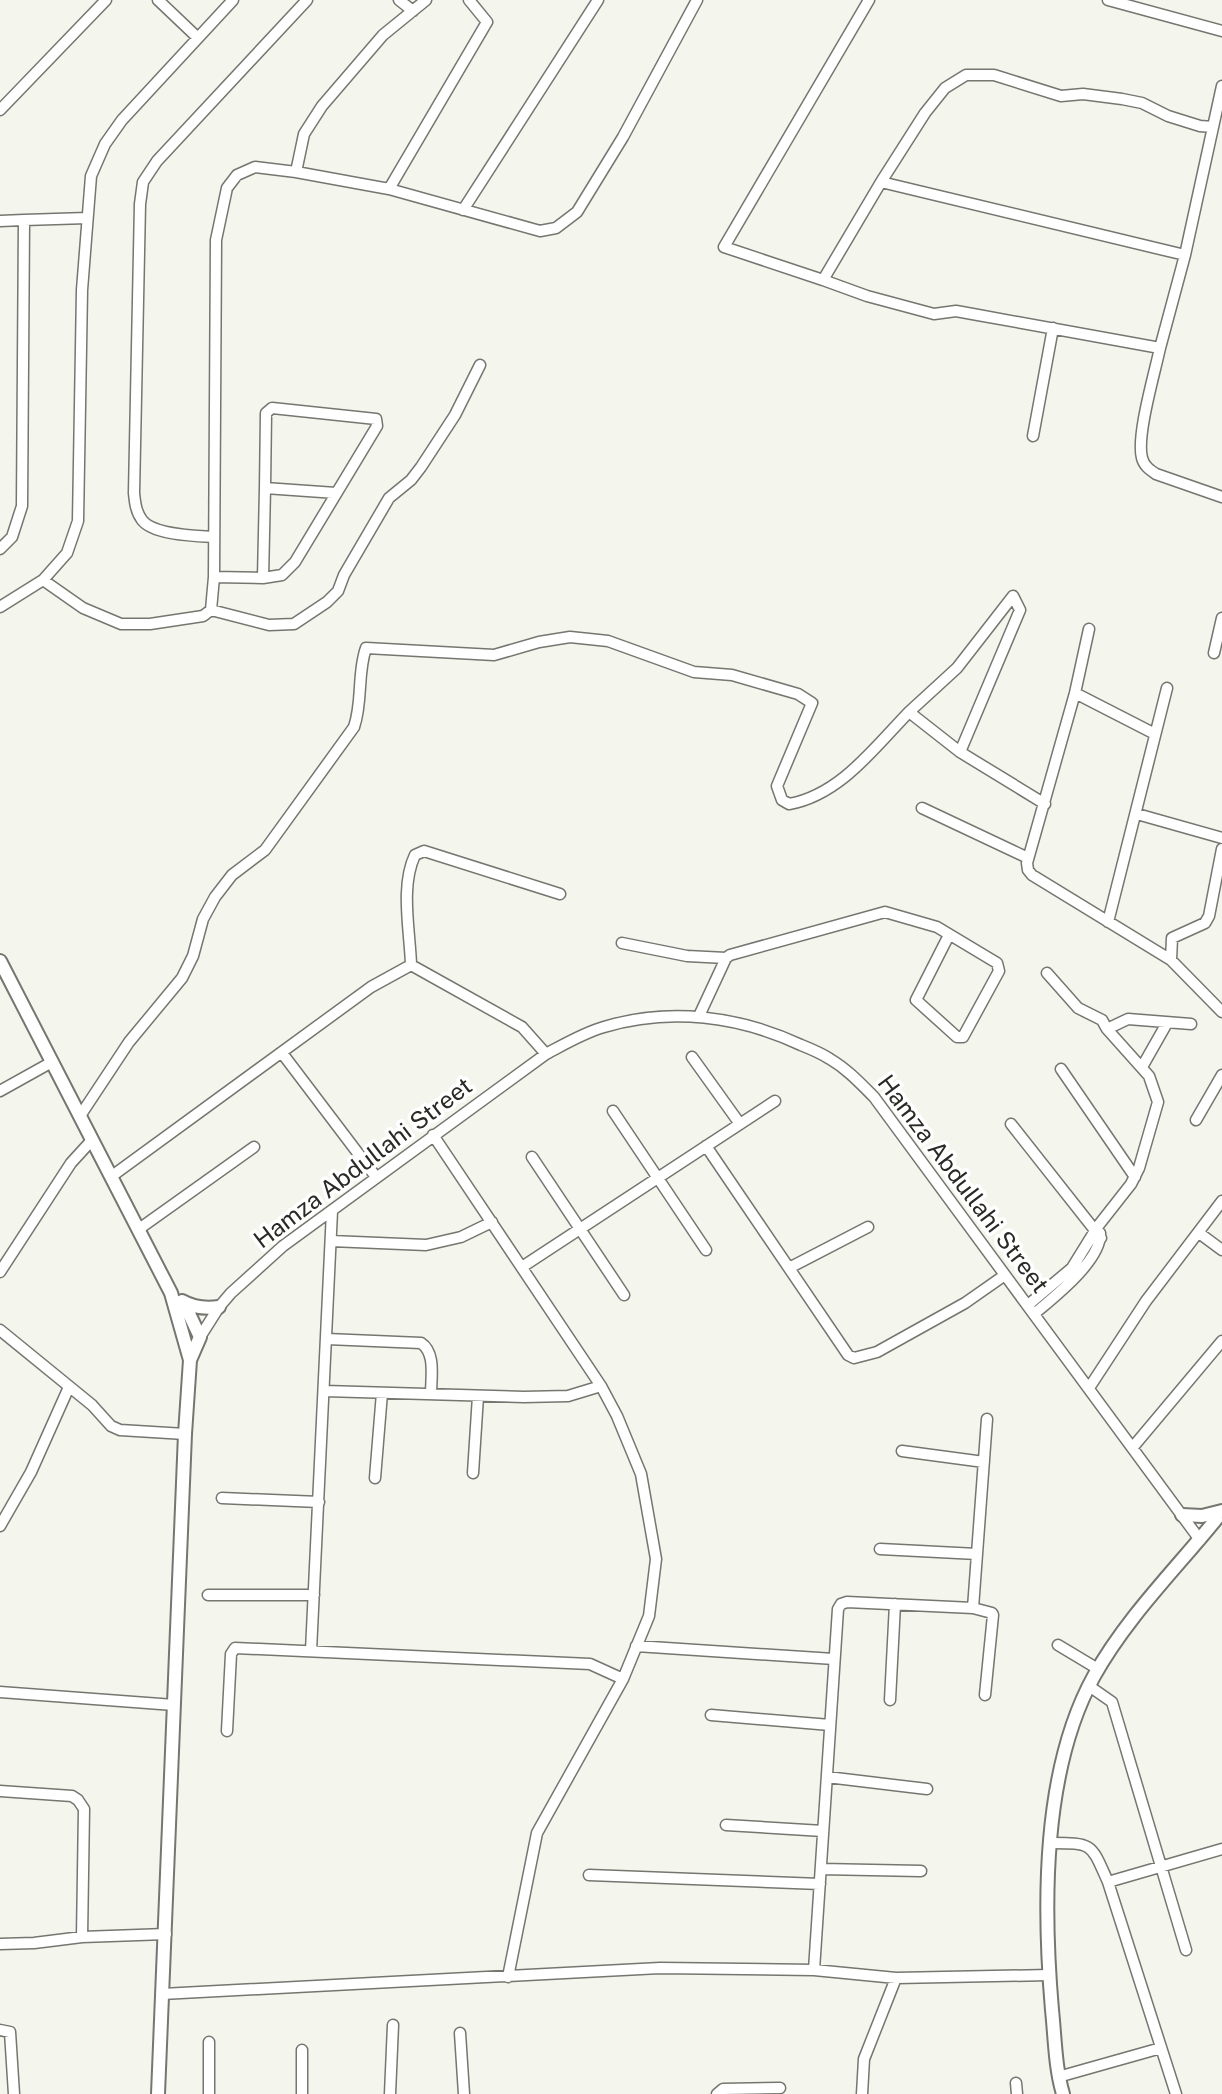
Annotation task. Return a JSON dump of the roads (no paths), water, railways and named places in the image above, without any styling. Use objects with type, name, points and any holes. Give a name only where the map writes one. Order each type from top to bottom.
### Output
[{"type":"main road","points":[[1,967],[172,1293],[190,1360],[158,2094]]},
{"type":"main road","points":[[172,1293],[184,1303],[200,1337],[190,1360]]},
{"type":"main road","points":[[184,1303],[208,1309],[219,1307]]},
{"type":"main road","points":[[183,1330],[200,1337]]},
{"type":"main road","points":[[1182,1515],[1202,1517],[1222,1512]]},
{"type":"main road","points":[[1063,2094],[1058,2077],[1049,1975],[1047,1881],[1059,1773],[1077,1714],[1098,1669],[1145,1604],[1222,1512]]},
{"type":"street","points":[[0,110],[106,0]]},
{"type":"street","points":[[158,0],[198,38]]},
{"type":"street","points":[[0,607],[44,580],[66,552],[78,521],[82,290],[91,176],[105,144],[122,120],[233,0]]},
{"type":"street","points":[[214,537],[155,529],[144,523],[136,510],[134,493],[139,231],[143,182],[157,161],[307,0]]},
{"type":"street","points":[[399,0],[413,12]]},
{"type":"street","points":[[296,172],[304,134],[321,106],[383,35],[426,0]]},
{"type":"street","points":[[389,189],[486,22],[469,0]]},
{"type":"street","points":[[463,210],[598,0]]},
{"type":"street","points":[[44,580],[83,608],[121,624],[150,624],[203,616],[211,610],[214,577],[216,240],[227,188],[237,175],[255,167],[296,172],[389,189],[540,231],[556,228],[576,212],[622,137],[697,0]]},
{"type":"street","points":[[869,0],[724,247],[867,296],[934,314],[956,312],[1160,348]]},
{"type":"street","points":[[1108,0],[1222,31]]},
{"type":"street","points":[[823,280],[931,104],[944,88],[965,75],[994,75],[1061,96],[1083,94],[1142,103],[1200,127],[1213,127]]},
{"type":"street","points":[[1222,86],[1185,254],[1160,348],[1143,433],[1142,458],[1148,469],[1156,474],[1222,497]]},
{"type":"street","points":[[881,182],[1185,254]]},
{"type":"street","points":[[0,221],[87,218]]},
{"type":"street","points":[[0,549],[12,537],[22,506],[24,220]]},
{"type":"street","points":[[1032,436],[1053,328]]},
{"type":"street","points":[[211,610],[269,625],[294,624],[338,591],[344,575],[389,498],[411,480],[421,467],[455,415],[480,365]]},
{"type":"street","points":[[214,577],[263,578],[282,575],[295,562],[337,493],[377,426],[376,419],[272,408],[268,410],[263,578]]},
{"type":"street","points":[[265,488],[337,493]]},
{"type":"street","points":[[80,1116],[129,1042],[181,978],[193,956],[203,919],[215,897],[232,875],[265,850],[355,727],[361,662],[366,648],[494,655],[539,642],[570,637],[608,641],[694,672],[732,675],[799,694],[812,703],[777,786],[782,800],[789,804],[805,801],[847,776],[909,712],[957,668],[1013,596],[1020,610],[960,752]]},
{"type":"street","points":[[1214,653],[1222,618]]},
{"type":"street","points":[[1089,629],[1075,693],[1028,858],[1028,870],[1032,875],[1171,960],[1222,1012]]},
{"type":"street","points":[[1108,922],[1167,688]]},
{"type":"street","points":[[1075,693],[1155,734]]},
{"type":"street","points":[[909,712],[960,752],[1045,804]]},
{"type":"street","points":[[922,808],[1028,858]]},
{"type":"street","points":[[1137,814],[1222,838]]},
{"type":"street","points":[[1171,960],[1172,938],[1205,923],[1209,916],[1222,849]]},
{"type":"street","points":[[411,965],[408,893],[411,863],[415,855],[424,851],[560,894]]},
{"type":"street","points":[[699,1016],[726,958],[730,955],[886,912],[925,923],[949,935],[997,963],[999,971],[963,1037],[957,1037],[916,1000],[949,935]]},
{"type":"street","points":[[622,943],[687,956],[726,958]]},
{"type":"street","points":[[112,1176],[371,987],[411,965]]},
{"type":"street","points":[[411,965],[522,1027],[546,1054]]},
{"type":"street","points":[[1031,1309],[1072,1268],[1135,1177],[1158,1102],[1154,1084],[1102,1020],[1078,1008],[1047,973]]},
{"type":"street","name":"Hamza Abdullahi Street","points":[[200,1337],[219,1307],[283,1246],[546,1054],[586,1033],[646,1017],[699,1016],[740,1023],[783,1037],[828,1057],[853,1075],[874,1097],[1200,1540]]},
{"type":"street","points":[[1107,1029],[1128,1019],[1191,1024]]},
{"type":"street","points":[[1142,1067],[1167,1023]]},
{"type":"street","points":[[282,1053],[376,1177]]},
{"type":"street","points":[[692,1057],[740,1124]]},
{"type":"street","points":[[0,1091],[52,1062]]},
{"type":"street","points":[[1060,1069],[1135,1177]]},
{"type":"street","points":[[1196,1120],[1222,1075]]},
{"type":"street","points":[[523,1267],[775,1101]]},
{"type":"street","points":[[613,1111],[706,1250]]},
{"type":"street","points":[[1011,1124],[1098,1232]]},
{"type":"street","points":[[433,1135],[601,1386],[617,1416],[641,1474],[656,1559],[649,1616],[623,1679],[537,1833],[508,1977]]},
{"type":"street","points":[[0,1272],[71,1163],[92,1140]]},
{"type":"street","points":[[706,1146],[848,1355],[854,1358],[877,1352],[965,1303],[1005,1275]]},
{"type":"street","points":[[139,1229],[254,1147]]},
{"type":"street","points":[[532,1157],[624,1295]]},
{"type":"street","points":[[1089,1388],[1146,1301],[1222,1201]]},
{"type":"street","points":[[311,1651],[332,1210]]},
{"type":"street","points":[[331,1241],[426,1245],[461,1237],[492,1222]]},
{"type":"street","points":[[789,1268],[868,1227]]},
{"type":"street","points":[[1199,1233],[1222,1250]]},
{"type":"street","points":[[0,1331],[92,1405],[111,1426],[120,1430],[185,1434]]},
{"type":"street","points":[[327,1339],[421,1343],[428,1347],[431,1354],[431,1394]]},
{"type":"street","points":[[1133,1447],[1222,1341]]},
{"type":"street","points":[[325,1391],[568,1396],[601,1386]]},
{"type":"street","points":[[0,1526],[31,1472],[69,1387]]},
{"type":"street","points":[[375,1478],[382,1393]]},
{"type":"street","points":[[473,1473],[478,1395]]},
{"type":"street","points":[[973,1608],[987,1419]]},
{"type":"street","points":[[902,1451],[984,1462]]},
{"type":"street","points":[[222,1497],[319,1502]]},
{"type":"street","points":[[880,1549],[977,1554]]},
{"type":"street","points":[[208,1595],[314,1595]]},
{"type":"street","points":[[814,1970],[834,1659],[838,1609],[841,1604],[895,1604],[989,1611],[993,1615],[985,1695]]},
{"type":"street","points":[[890,1700],[895,1604]]},
{"type":"street","points":[[1058,1644],[1098,1669]]},
{"type":"street","points":[[636,1646],[834,1659]]},
{"type":"street","points":[[227,1731],[232,1650],[235,1648],[590,1664],[623,1679]]},
{"type":"street","points":[[1089,1686],[1112,1702],[1186,1950]]},
{"type":"street","points":[[0,1692],[174,1705]]},
{"type":"street","points":[[710,1715],[830,1725]]},
{"type":"street","points":[[827,1777],[928,1789]]},
{"type":"street","points":[[0,1791],[72,1796],[79,1800],[84,1809],[82,1937]]},
{"type":"street","points":[[726,1825],[823,1831]]},
{"type":"street","points":[[1052,1843],[1083,1843],[1094,1851],[1108,1882],[1176,2094]]},
{"type":"street","points":[[1108,1882],[1222,1849]]},
{"type":"street","points":[[821,1869],[921,1871]]},
{"type":"street","points":[[589,1875],[820,1884]]},
{"type":"street","points":[[0,1944],[166,1934]]},
{"type":"street","points":[[162,1993],[660,1968],[814,1970],[896,1978],[1049,1975]]},
{"type":"street","points":[[862,2094],[864,2059],[896,1978]]},
{"type":"street","points":[[390,2094],[393,2025]]},
{"type":"street","points":[[0,2030],[10,2032],[14,2094]]},
{"type":"street","points":[[460,2033],[464,2094]]},
{"type":"street","points":[[209,2042],[209,2094]]},
{"type":"street","points":[[1058,2077],[1161,2048]]},
{"type":"street","points":[[302,2050],[302,2094]]},
{"type":"street","points":[[1016,2083],[1017,2094]]},
{"type":"street","points":[[717,2094],[723,2089],[780,2088]]}]
